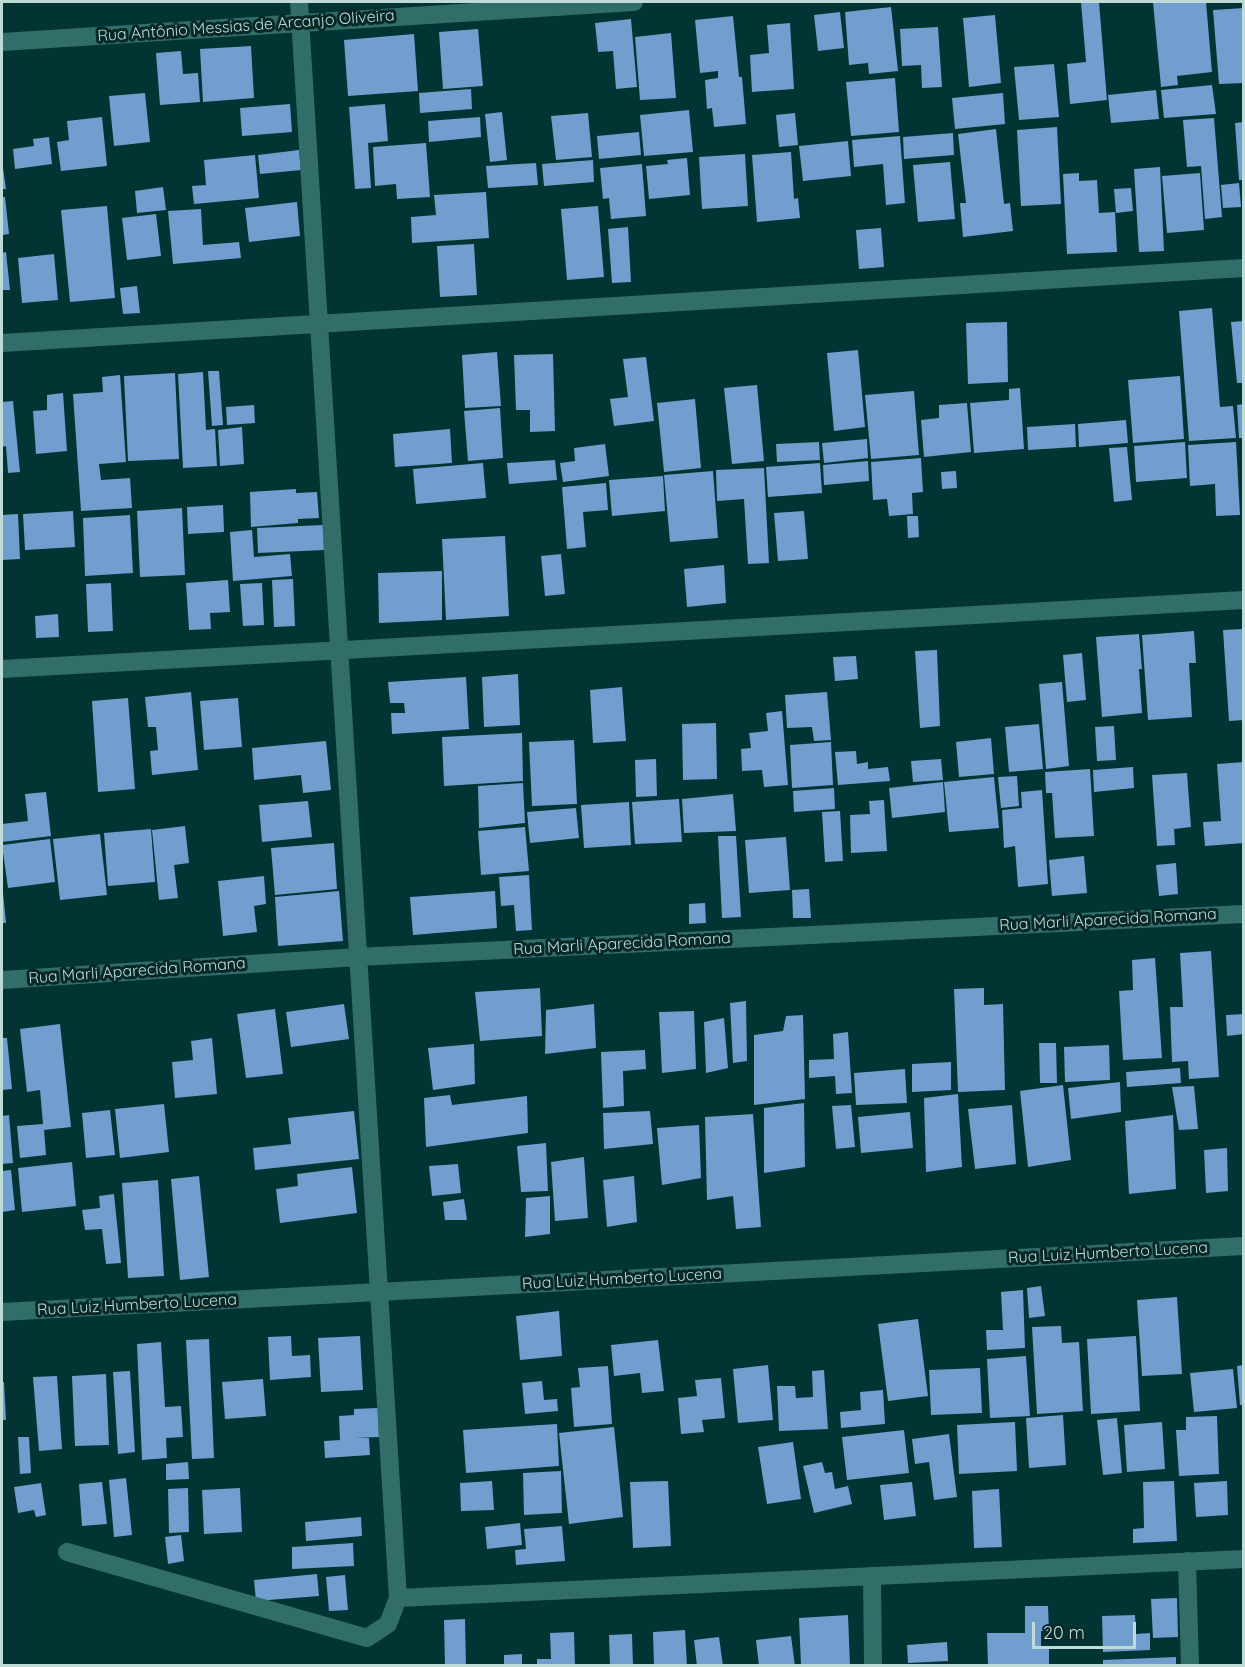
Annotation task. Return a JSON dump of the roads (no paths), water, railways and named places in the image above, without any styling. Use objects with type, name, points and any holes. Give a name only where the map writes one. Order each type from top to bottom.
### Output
[{"type":"street","points":[[67,1552],[367,1638],[388,1624],[398,1598],[299,2]]},
{"type":"street","name":"Rua Antônio Messias de Arcanjo Oliveira","points":[[2,42],[634,2]]},
{"type":"street","points":[[2,343],[1244,268]]},
{"type":"street","points":[[2,669],[1244,600]]},
{"type":"street","name":"Rua Marli Aparecida Romana","points":[[2,980],[358,957],[1244,914]]},
{"type":"street","name":"Rua Luiz Humberto Lucena","points":[[2,1312],[1244,1246]]},
{"type":"street","points":[[398,1598],[1244,1558]]},
{"type":"street","points":[[1187,1561],[1190,1665]]},
{"type":"street","points":[[872,1576],[873,1665]]}]
